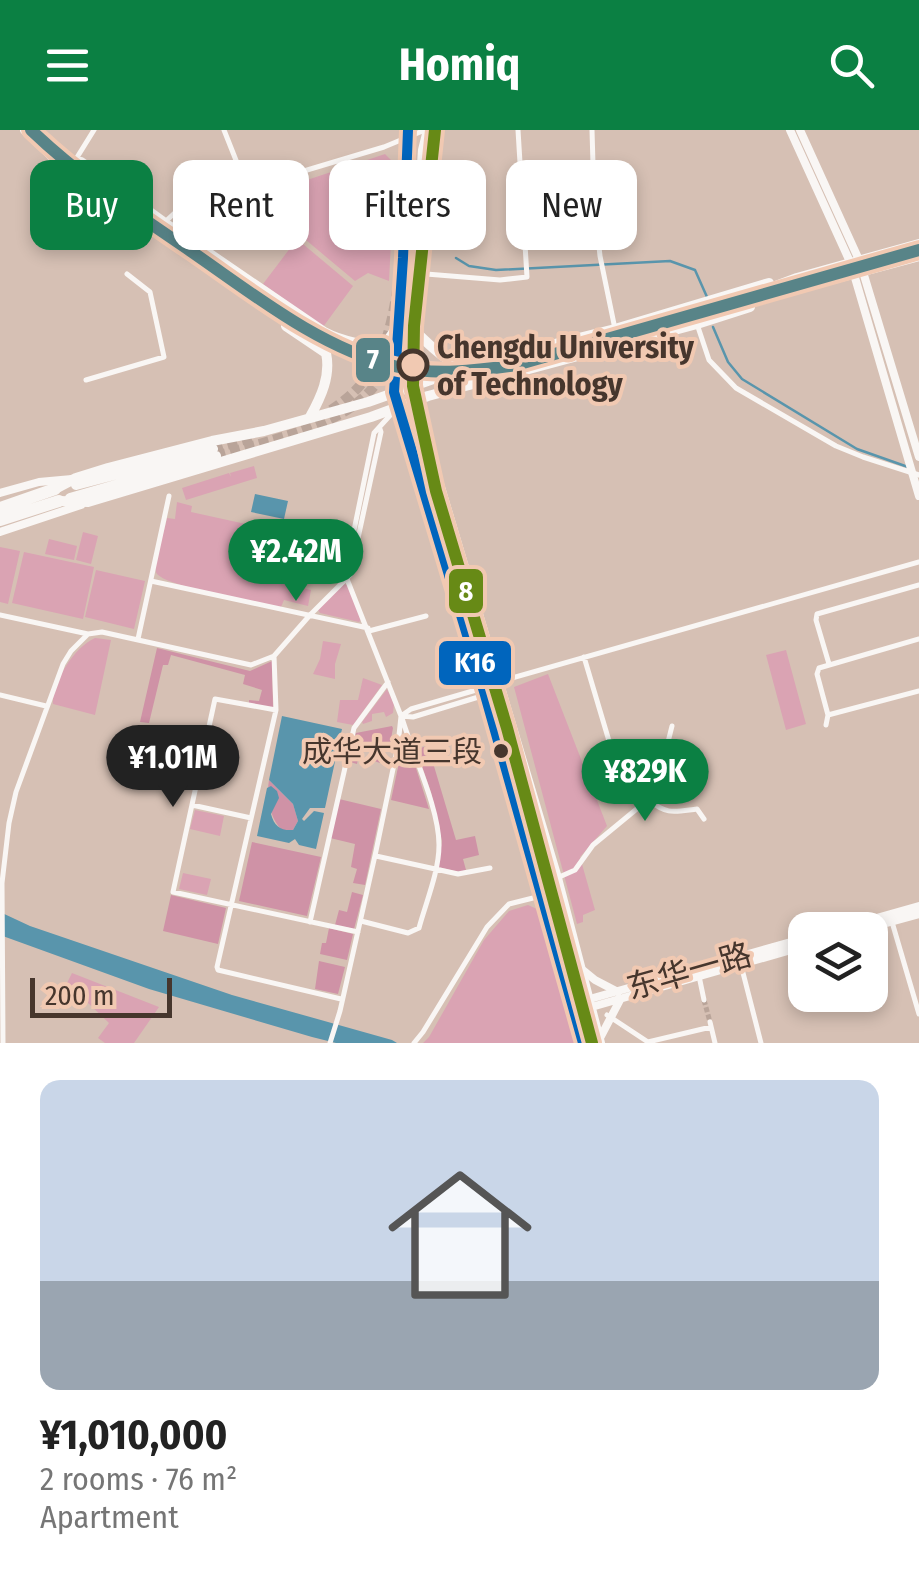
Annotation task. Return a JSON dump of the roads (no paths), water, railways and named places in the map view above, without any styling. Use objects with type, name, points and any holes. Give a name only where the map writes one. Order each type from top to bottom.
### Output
[{"type":"highway","points":[[0,508],[57,495]]},
{"type":"highway","points":[[0,520],[57,495]]},
{"type":"main road","points":[[23,130],[40,134],[334,337],[379,345],[404,326]]},
{"type":"main road","points":[[23,130],[59,171],[326,353],[324,387],[310,416]]},
{"type":"main road","points":[[426,130],[414,273],[394,392],[583,1043]]},
{"type":"main road","points":[[40,134],[76,166],[288,314],[340,340],[386,354],[441,363],[510,359],[857,268],[919,256]]},
{"type":"main road","points":[[408,134],[404,326],[410,387],[557,878],[599,1042]]},
{"type":"main road","points":[[857,268],[919,244]]},
{"type":"main road","points":[[57,495],[88,502],[371,418],[413,401],[697,324],[768,301],[798,284]]},
{"type":"main road","points":[[266,450],[249,451],[240,444],[244,437],[368,402],[469,366],[615,329],[761,285],[798,284]]},
{"type":"main road","points":[[404,326],[455,365],[469,366]]},
{"type":"main road","points":[[57,495],[76,478],[264,431]]},
{"type":"main road","points":[[411,450],[418,440],[426,444]]},
{"type":"main road","points":[[200,444],[223,442],[230,448],[224,458],[205,467]]},
{"type":"main road","points":[[57,495],[215,453]]},
{"type":"main road","points":[[564,978],[577,978],[580,969]]},
{"type":"street","points":[[76,158],[94,130]]},
{"type":"street","points":[[224,130],[236,160]]},
{"type":"street","points":[[309,167],[426,130]]},
{"type":"street","points":[[414,273],[500,280],[527,277],[518,130]]},
{"type":"street","points":[[592,130],[600,256],[615,329]]},
{"type":"street","points":[[797,131],[857,268],[917,441],[919,457]]},
{"type":"street","points":[[156,237],[173,215]]},
{"type":"street","points":[[857,268],[919,496]]},
{"type":"street","points":[[86,380],[164,357],[150,292],[127,274]]},
{"type":"street","points":[[697,324],[710,360],[736,388],[836,446],[913,471]]},
{"type":"street","points":[[0,614],[88,634],[102,632],[138,639],[250,666],[274,656],[350,575],[380,428],[397,406]]},
{"type":"street","points":[[904,446],[917,441]]},
{"type":"street","points":[[0,493],[39,482],[76,478]]},
{"type":"street","points":[[138,639],[169,496]]},
{"type":"street","points":[[0,532],[88,502]]},
{"type":"street","points":[[401,716],[499,682],[919,562]]},
{"type":"street","points":[[347,578],[401,716],[429,795],[440,840],[419,928],[408,933],[361,922]]},
{"type":"street","points":[[151,581],[369,630],[426,616]]},
{"type":"street","points":[[829,664],[817,614],[919,585]]},
{"type":"street","points":[[3,1043],[2,882],[8,823],[46,706],[68,655],[88,634]]},
{"type":"street","points":[[826,726],[828,716],[817,674],[819,668],[919,639]]},
{"type":"street","points":[[274,656],[276,710],[218,970],[341,999]]},
{"type":"street","points":[[584,657],[612,751],[622,758],[638,807]]},
{"type":"street","points":[[310,922],[354,728],[388,682]]},
{"type":"street","points":[[828,716],[919,691]]},
{"type":"street","points":[[0,695],[46,706]]},
{"type":"street","points":[[276,710],[215,699],[173,892],[358,932]]},
{"type":"street","points":[[330,1043],[361,922],[401,716]]},
{"type":"street","points":[[557,878],[575,870],[593,845],[656,790],[672,726]]},
{"type":"street","points":[[590,760],[612,751]]},
{"type":"street","points":[[648,800],[678,814],[696,810],[704,819]]},
{"type":"street","points":[[192,805],[251,818]]},
{"type":"street","points":[[375,856],[458,874],[490,868]]},
{"type":"street","points":[[414,1043],[487,927],[509,904],[541,896]]},
{"type":"street","points":[[888,919],[919,906]]},
{"type":"street","points":[[888,919],[919,914]]},
{"type":"street","points":[[891,918],[919,1014]]},
{"type":"street","name":"东华一路","points":[[619,995],[699,976],[788,944]]},
{"type":"street","name":"东华一路","points":[[573,1008],[788,950]]},
{"type":"street","points":[[740,961],[761,1043]]},
{"type":"street","points":[[580,969],[619,995],[599,1042]]},
{"type":"street","points":[[699,976],[704,1000]]},
{"type":"street","points":[[608,1016],[648,1042],[710,1024],[715,1043]]},
{"type":"water","points":[[255,494],[288,501],[284,519],[251,512]]},
{"type":"water","points":[[282,716],[342,729],[325,808],[310,808],[302,819],[314,811],[324,813],[316,849],[299,845],[295,839],[289,843],[257,836],[267,788],[271,786],[279,798],[271,814],[276,825],[293,830],[298,821],[293,804],[269,780]]},
{"type":"water","points":[[0,912],[30,926],[232,995],[397,1043],[336,1043],[149,989],[0,935]]},
{"type":"waterway","points":[[440,153],[440,160]]},
{"type":"waterway","points":[[456,258],[469,266],[496,270],[670,261],[695,270],[707,297]]},
{"type":"waterway","points":[[713,327],[728,362],[742,379],[857,449],[908,467]]},
{"type":"tunnel","points":[[404,302],[411,259]]},
{"type":"tunnel","points":[[331,410],[360,386],[378,359],[390,327],[397,290]]},
{"type":"tunnel","points":[[216,456],[290,435],[344,412],[373,387],[391,357]]},
{"type":"tunnel","points":[[213,449],[254,437]]},
{"type":"tunnel","points":[[704,1000],[710,1022]]},
{"type":"place","name":"Chengdu University of Technology","points":[[413,365]]},
{"type":"place","name":"成华大道三段","points":[[501,751]]}]
